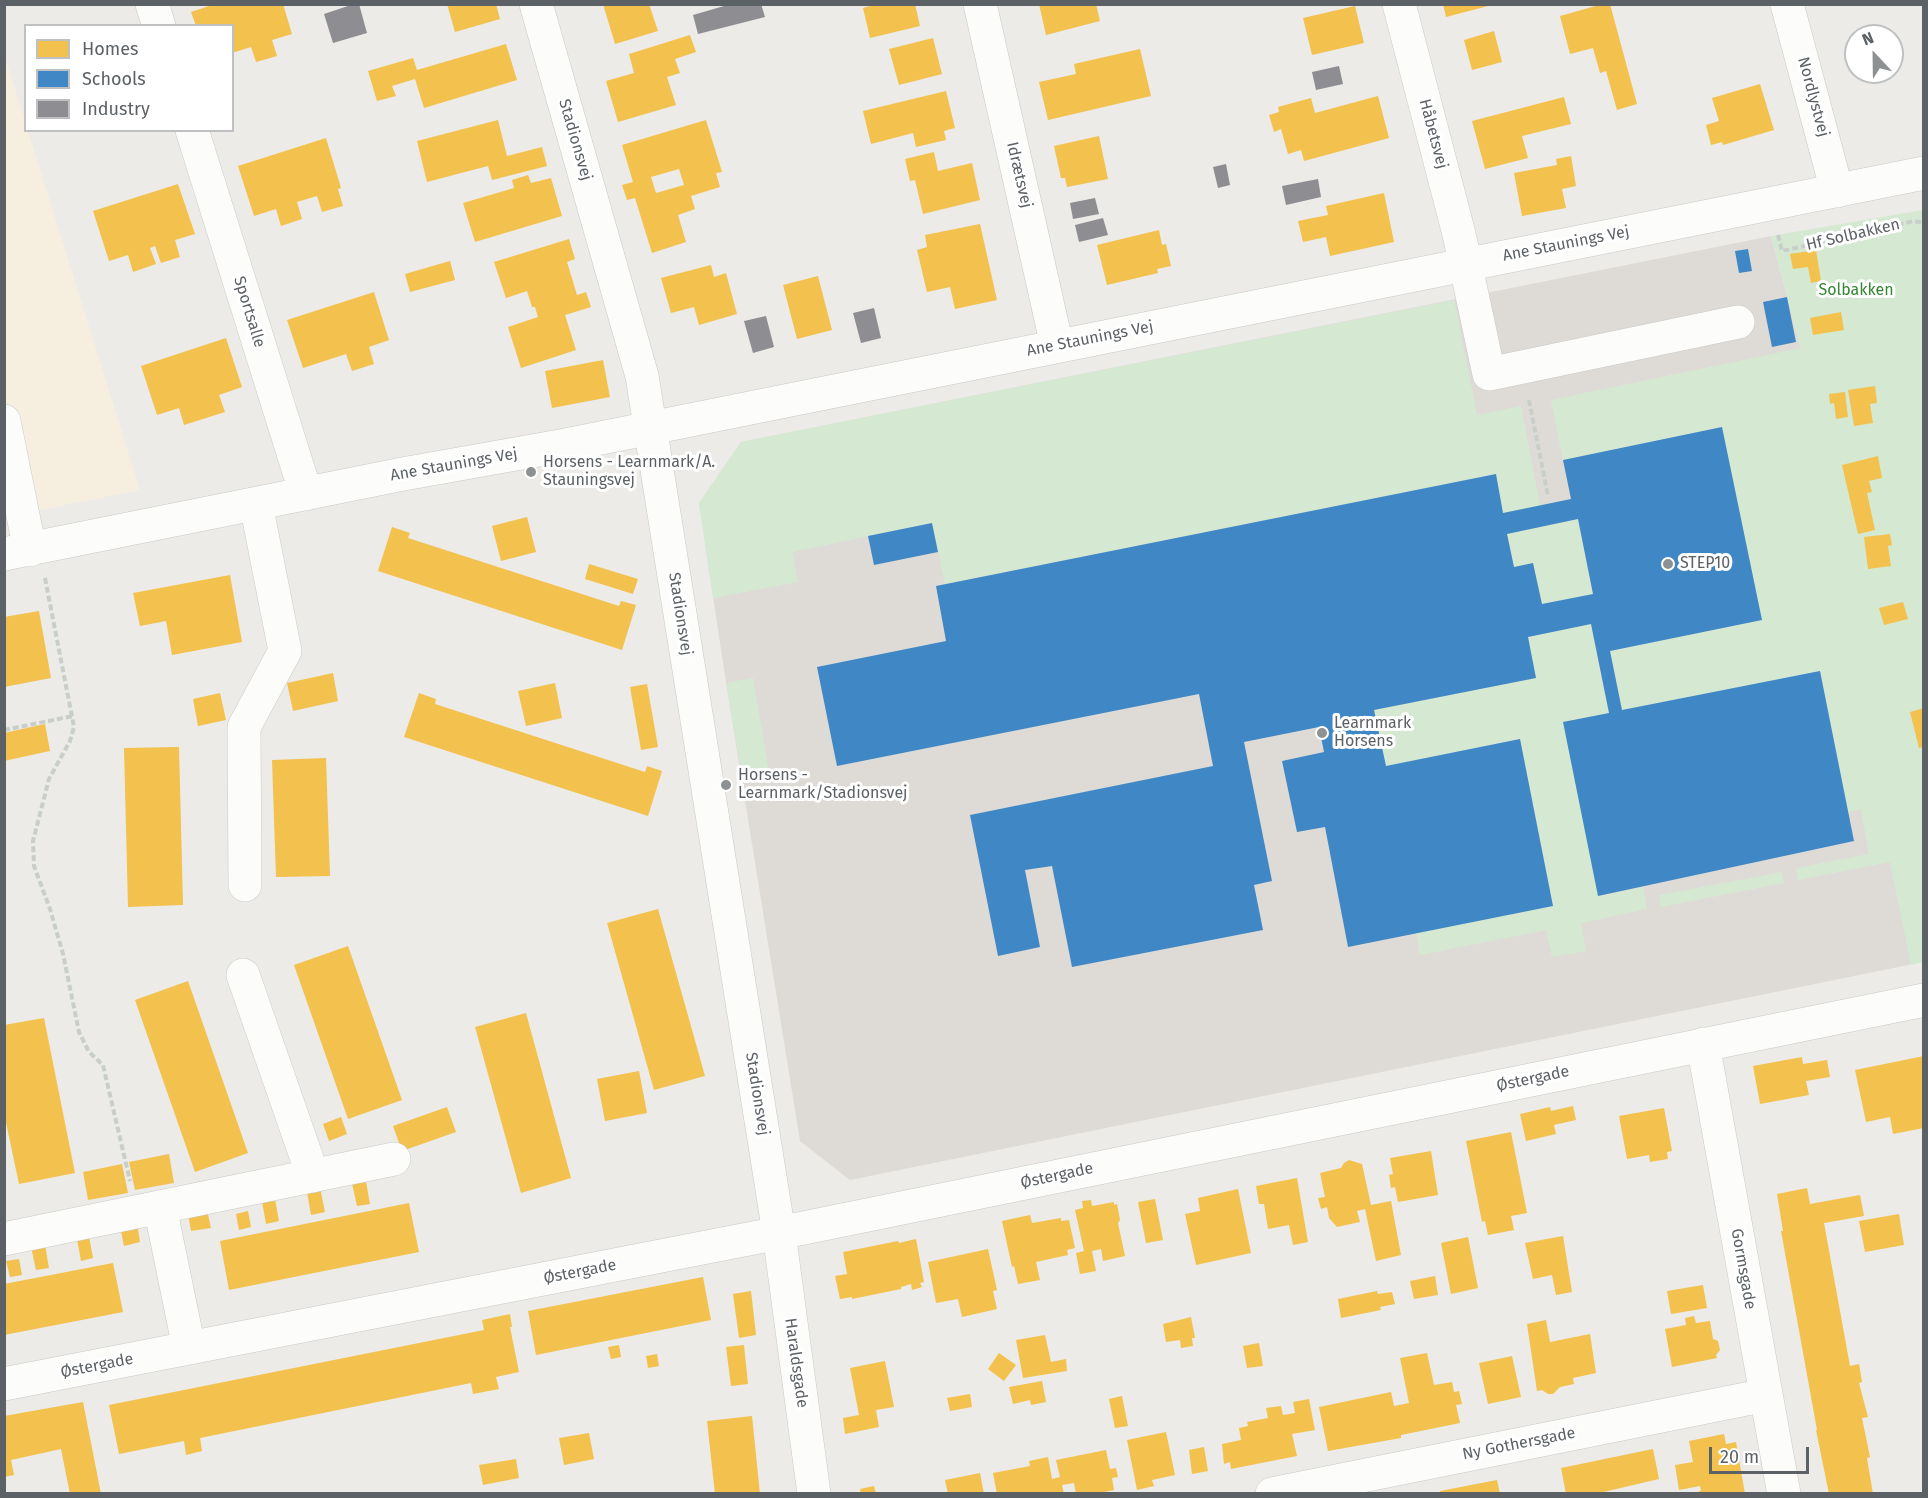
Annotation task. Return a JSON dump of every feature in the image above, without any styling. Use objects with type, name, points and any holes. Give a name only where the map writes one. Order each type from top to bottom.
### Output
[{"type":"street","points":[[152,4],[158,24]]},
{"type":"street","name":"Stadionsvej","points":[[536,4],[642,376],[779,1233]]},
{"type":"street","name":"Idrætsvej","points":[[980,4],[1057,346]]},
{"type":"street","name":"Håbetsvej","points":[[1399,4],[1459,234],[1489,374],[1522,367]]},
{"type":"street","name":"Nordlystvej","points":[[1787,4],[1837,191]]},
{"type":"street","name":"Sportsalle","points":[[193,132],[306,494]]},
{"type":"street","name":"Ane Staunings Vej","points":[[24,551],[1923,173]]},
{"type":"street","points":[[1522,367],[1738,322]]},
{"type":"street","points":[[4,421],[24,551]]},
{"type":"street","points":[[245,885],[244,727],[285,651],[256,504]]},
{"type":"street","points":[[243,975],[313,1176]]},
{"type":"street","name":"Østergade","points":[[4,1384],[779,1233],[1923,1000]]},
{"type":"street","name":"Gormsgade","points":[[1702,1044],[1784,1494]]},
{"type":"street","points":[[4,1239],[394,1159]]},
{"type":"street","points":[[148,1210],[189,1348]]},
{"type":"street","name":"Haraldsgade","points":[[779,1233],[814,1494]]},
{"type":"street","name":"Ny Gothersgade","points":[[1272,1494],[1766,1395]]},
{"type":"path","name":"Hf Solbakken","points":[[1782,250],[1914,221],[1923,223]]},
{"type":"path","points":[[1522,367],[1548,496]]},
{"type":"path","points":[[24,551],[74,727],[70,741],[49,779],[33,841],[34,866],[63,954],[79,1032],[89,1052],[103,1065],[111,1107],[126,1158],[148,1210]]},
{"type":"path","points":[[4,730],[72,716]]},
{"type":"shaded area","points":[[4,53],[24,118],[24,132],[28,132],[140,490],[5,517]]},
{"type":"shaded area","name":"Learnmark Horsens","points":[[1771,236],[1801,348],[1923,962],[850,1180],[800,1141],[699,503],[741,442]]},
{"type":"green space","name":"Solbakken","points":[[1923,210],[1923,962],[1911,965],[1890,862],[1798,880],[1796,868],[1869,854],[1861,809],[1848,812],[1820,671],[1622,710],[1610,651],[1762,620],[1722,427],[1563,460],[1551,400],[1801,348],[1771,236]]},
{"type":"green space","points":[[1454,300],[1477,415],[1521,406],[1540,506],[1503,513],[1496,475],[945,584],[932,523],[792,552],[798,582],[713,598],[699,503],[741,442]]},
{"type":"green space","points":[[1578,519],[1593,594],[1542,604],[1533,563],[1514,567],[1507,534]]},
{"type":"green space","points":[[1591,624],[1609,713],[1564,722],[1598,896],[1643,887],[1647,909],[1581,923],[1586,951],[1552,957],[1546,930],[1420,955],[1416,933],[1553,905],[1520,739],[1386,766],[1374,710],[1536,678],[1528,637]]},
{"type":"green space","points":[[753,678],[770,778],[743,782],[726,683]]},
{"type":"green space","points":[[1782,872],[1784,883],[1661,907],[1659,895]]},
{"type":"building: Homes","points":[[215,4],[283,4],[292,34],[272,40],[277,56],[256,62],[251,47],[234,52],[234,24],[195,24],[191,12]]},
{"type":"building: Homes","points":[[447,4],[496,4],[500,19],[455,32]]},
{"type":"building: Homes","points":[[603,4],[649,4],[658,31],[615,44]]},
{"type":"building: Homes","points":[[877,4],[915,4],[920,26],[870,38],[863,8]]},
{"type":"building: Homes","points":[[1039,4],[1096,4],[1100,21],[1046,35]]},
{"type":"building: Homes","points":[[1443,4],[1492,4],[1492,5],[1446,17]]},
{"type":"building: Homes","points":[[1610,4],[1637,104],[1617,110],[1606,71],[1600,73],[1593,48],[1570,54],[1560,16]]},
{"type":"building: Homes","points":[[1355,6],[1364,43],[1312,55],[1303,18]]},
{"type":"building: Homes","points":[[1494,31],[1502,62],[1472,70],[1464,40]]},
{"type":"building: Homes","points":[[690,35],[696,52],[675,59],[680,73],[667,77],[676,105],[618,122],[606,81],[634,73],[629,54]]},
{"type":"building: Homes","points":[[933,38],[942,74],[899,85],[889,49]]},
{"type":"building: Homes","points":[[506,44],[517,80],[424,108],[415,79],[392,86],[396,96],[377,101],[368,71],[413,58],[417,70]]},
{"type":"building: Homes","points":[[1140,49],[1151,96],[1048,120],[1039,82],[1076,74],[1074,64]]},
{"type":"building: Homes","points":[[1760,84],[1774,130],[1723,145],[1722,142],[1711,145],[1706,125],[1719,121],[1712,98]]},
{"type":"building: Homes","points":[[946,91],[955,128],[944,131],[946,140],[916,147],[913,133],[871,144],[863,111]]},
{"type":"building: Homes","points":[[1378,96],[1389,138],[1304,161],[1301,150],[1288,154],[1281,129],[1274,132],[1269,115],[1279,112],[1278,107],[1311,98],[1315,113]]},
{"type":"building: Homes","points":[[1564,97],[1571,124],[1522,136],[1528,158],[1485,169],[1472,121]]},
{"type":"building: Homes","points":[[498,120],[507,156],[542,147],[547,166],[492,180],[488,166],[427,182],[417,141]]},
{"type":"building: Homes","points":[[706,120],[722,172],[716,173],[720,187],[691,196],[695,209],[678,215],[686,242],[652,253],[635,198],[627,200],[622,185],[633,182],[622,145]],"holes":[[[679,169],[684,185],[656,193],[651,177]]]},
{"type":"building: Homes","points":[[1099,136],[1108,179],[1067,187],[1065,178],[1061,178],[1054,146]]},
{"type":"building: Homes","points":[[326,138],[341,188],[338,189],[343,206],[322,212],[317,196],[297,202],[302,219],[281,226],[276,209],[254,216],[238,166]]},
{"type":"building: Homes","points":[[934,152],[938,171],[972,163],[980,200],[923,214],[915,180],[910,181],[905,159]]},
{"type":"building: Homes","points":[[1571,156],[1576,186],[1562,189],[1566,208],[1522,216],[1514,173],[1557,165],[1556,159]]},
{"type":"building: Homes","points":[[528,175],[531,183],[551,178],[562,216],[475,242],[463,203],[514,188],[512,180]]},
{"type":"building: Homes","points":[[178,184],[195,234],[175,240],[180,257],[161,263],[155,246],[150,248],[156,264],[133,272],[128,255],[109,261],[93,211]]},
{"type":"building: Homes","points":[[1384,193],[1394,242],[1330,256],[1326,237],[1303,242],[1298,221],[1328,215],[1326,206]]},
{"type":"building: Homes","points":[[980,224],[997,300],[955,309],[950,287],[927,292],[917,250],[927,247],[925,235]]},
{"type":"building: Homes","points":[[1159,230],[1162,245],[1166,244],[1171,266],[1157,269],[1158,273],[1107,285],[1097,245]]},
{"type":"building: Homes","points":[[569,239],[575,259],[567,262],[577,295],[586,292],[591,307],[565,315],[576,350],[521,368],[508,327],[538,317],[527,291],[506,298],[494,262]]},
{"type":"building: Homes","points":[[1816,250],[1821,281],[1811,283],[1808,267],[1793,269],[1790,254]]},
{"type":"building: Homes","points":[[450,261],[455,280],[410,292],[405,274]]},
{"type":"building: Homes","points":[[711,265],[714,277],[726,273],[737,314],[699,325],[694,307],[671,313],[661,278]]},
{"type":"building: Homes","points":[[818,276],[832,330],[797,339],[783,285]]},
{"type":"building: Homes","points":[[374,292],[389,340],[369,347],[374,364],[352,371],[346,354],[303,368],[287,320]]},
{"type":"building: Homes","points":[[1841,312],[1844,330],[1813,335],[1810,318]]},
{"type":"building: Homes","points":[[226,338],[242,387],[219,395],[225,412],[184,425],[179,408],[157,415],[141,366]]},
{"type":"building: Homes","points":[[603,360],[610,397],[552,408],[545,371]]},
{"type":"building: Homes","points":[[1875,386],[1877,403],[1870,404],[1873,423],[1854,426],[1848,390]]},
{"type":"building: Homes","points":[[1845,392],[1848,417],[1836,419],[1834,403],[1830,404],[1829,394]]},
{"type":"building: Homes","points":[[1878,456],[1882,478],[1869,481],[1872,492],[1867,493],[1875,530],[1858,534],[1842,465]]},
{"type":"building: Homes","points":[[527,517],[536,552],[501,561],[492,526]]},
{"type":"building: Homes","points":[[392,527],[410,533],[408,538],[619,606],[621,601],[636,605],[622,650],[378,571]]},
{"type":"building: Homes","points":[[1890,534],[1892,545],[1888,546],[1891,566],[1868,569],[1864,537]]},
{"type":"building: Homes","points":[[589,564],[638,579],[633,594],[585,579]]},
{"type":"building: Homes","points":[[230,575],[242,642],[172,655],[166,621],[140,626],[133,593]]},
{"type":"building: Homes","points":[[1903,602],[1908,619],[1884,625],[1879,608]]},
{"type":"building: Homes","points":[[39,611],[51,678],[4,687],[4,617]]},
{"type":"building: Homes","points":[[333,673],[338,701],[293,711],[287,683]]},
{"type":"building: Homes","points":[[555,683],[562,718],[526,726],[518,691]]},
{"type":"building: Homes","points":[[647,684],[658,747],[641,750],[630,687]]},
{"type":"building: Homes","points":[[220,693],[226,720],[198,726],[193,699]]},
{"type":"building: Homes","points":[[419,693],[436,699],[435,704],[645,772],[647,766],[662,771],[648,816],[404,737]]},
{"type":"building: Homes","points":[[1924,708],[1924,747],[1919,748],[1910,712]]},
{"type":"building: Homes","points":[[45,724],[50,751],[4,761],[4,733]]},
{"type":"building: Homes","points":[[179,747],[183,905],[128,907],[124,748]]},
{"type":"building: Homes","points":[[326,758],[330,876],[276,877],[272,760]]},
{"type":"building: Homes","points":[[658,909],[705,1076],[654,1090],[607,923]]},
{"type":"building: Homes","points":[[348,946],[402,1100],[348,1119],[294,965]]},
{"type":"building: Homes","points":[[188,981],[248,1153],[195,1172],[135,1000]]},
{"type":"building: Homes","points":[[526,1013],[571,1178],[521,1193],[475,1027]]},
{"type":"building: Homes","points":[[44,1018],[75,1173],[19,1184],[4,1113],[4,1025]]},
{"type":"building: Homes","points":[[1924,1056],[1924,1128],[1893,1134],[1890,1117],[1866,1122],[1855,1070]]},
{"type":"building: Homes","points":[[1802,1057],[1803,1064],[1827,1060],[1830,1077],[1806,1081],[1809,1095],[1760,1104],[1753,1066]]},
{"type":"building: Homes","points":[[639,1071],[647,1113],[605,1121],[597,1079]]},
{"type":"building: Homes","points":[[1573,1106],[1576,1120],[1554,1125],[1556,1134],[1526,1141],[1520,1114],[1550,1107],[1551,1111]]},
{"type":"building: Homes","points":[[447,1107],[456,1132],[402,1151],[393,1126]]},
{"type":"building: Homes","points":[[1664,1108],[1672,1151],[1667,1152],[1668,1159],[1650,1162],[1649,1155],[1627,1159],[1619,1116]]},
{"type":"building: Homes","points":[[341,1117],[347,1134],[329,1141],[323,1124]]},
{"type":"building: Homes","points":[[1511,1132],[1527,1213],[1511,1216],[1514,1230],[1488,1235],[1485,1221],[1482,1222],[1466,1141]]},
{"type":"building: Homes","points":[[1431,1151],[1438,1195],[1398,1202],[1395,1187],[1391,1188],[1389,1175],[1393,1174],[1390,1158]]},
{"type":"building: Homes","points":[[169,1154],[174,1183],[135,1190],[129,1162]]},
{"type":"building: Homes","points":[[1349,1160],[1362,1164],[1371,1205],[1391,1201],[1401,1255],[1376,1261],[1365,1209],[1357,1211],[1360,1222],[1337,1227],[1329,1218],[1327,1207],[1321,1209],[1318,1198],[1325,1197],[1320,1173],[1341,1168]]},
{"type":"building: Homes","points":[[122,1164],[128,1193],[88,1200],[83,1172]]},
{"type":"building: Homes","points":[[365,1176],[370,1204],[357,1206],[351,1179]]},
{"type":"building: Homes","points":[[1297,1178],[1308,1242],[1293,1245],[1289,1225],[1268,1229],[1264,1204],[1259,1204],[1256,1186]]},
{"type":"building: Homes","points":[[319,1183],[325,1212],[311,1215],[306,1186]]},
{"type":"building: Homes","points":[[1807,1188],[1810,1204],[1860,1195],[1864,1216],[1824,1223],[1850,1366],[1859,1364],[1862,1382],[1859,1383],[1868,1417],[1862,1418],[1870,1457],[1867,1458],[1873,1494],[1829,1494],[1781,1231],[1783,1231],[1777,1194]]},
{"type":"building: Homes","points":[[1238,1189],[1251,1253],[1196,1265],[1185,1214],[1200,1211],[1198,1198]]},
{"type":"building: Homes","points":[[274,1194],[279,1221],[266,1224],[261,1196]]},
{"type":"building: Homes","points":[[1155,1199],[1163,1240],[1146,1243],[1138,1202]]},
{"type":"building: Homes","points":[[1091,1200],[1092,1206],[1114,1202],[1114,1205],[1117,1204],[1120,1220],[1118,1223],[1125,1256],[1103,1261],[1101,1249],[1092,1251],[1096,1271],[1080,1274],[1076,1253],[1084,1251],[1075,1210],[1083,1208],[1082,1201]]},
{"type":"building: Homes","points":[[409,1203],[419,1252],[229,1290],[220,1241]]},
{"type":"building: Homes","points":[[207,1210],[211,1228],[191,1231],[188,1214]]},
{"type":"building: Homes","points":[[248,1211],[251,1227],[239,1230],[236,1214]]},
{"type":"building: Homes","points":[[1899,1214],[1904,1245],[1865,1252],[1859,1221]]},
{"type":"building: Homes","points":[[1030,1215],[1032,1223],[1061,1218],[1061,1221],[1069,1220],[1075,1248],[1067,1250],[1068,1255],[1036,1262],[1040,1280],[1018,1284],[1002,1221]]},
{"type":"building: Homes","points":[[137,1223],[140,1242],[124,1246],[120,1226]]},
{"type":"building: Homes","points":[[88,1231],[93,1258],[81,1261],[76,1234]]},
{"type":"building: Homes","points":[[1563,1236],[1572,1292],[1556,1295],[1552,1275],[1533,1279],[1525,1243]]},
{"type":"building: Homes","points":[[1468,1237],[1478,1288],[1451,1294],[1441,1243]]},
{"type":"building: Homes","points":[[44,1239],[49,1268],[36,1270],[30,1242]]},
{"type":"building: Homes","points":[[916,1239],[924,1282],[920,1283],[922,1287],[912,1290],[911,1284],[901,1289],[852,1299],[852,1297],[840,1299],[835,1276],[847,1274],[843,1252]]},
{"type":"building: Homes","points":[[988,1249],[997,1290],[993,1291],[997,1309],[962,1317],[958,1299],[936,1303],[928,1262]]},
{"type":"building: Homes","points":[[19,1259],[22,1275],[10,1277],[6,1261]]},
{"type":"building: Homes","points":[[113,1263],[123,1312],[4,1335],[4,1284]]},
{"type":"building: Homes","points":[[1435,1276],[1438,1295],[1414,1299],[1410,1281]]},
{"type":"building: Homes","points":[[703,1277],[711,1320],[536,1355],[528,1311]]},
{"type":"building: Homes","points":[[1703,1285],[1707,1308],[1671,1314],[1667,1291]]},
{"type":"building: Homes","points":[[751,1291],[756,1335],[739,1338],[733,1294]]},
{"type":"building: Homes","points":[[1377,1291],[1378,1294],[1392,1292],[1395,1304],[1380,1307],[1381,1310],[1341,1318],[1338,1299]]},
{"type":"building: Homes","points":[[510,1314],[512,1327],[510,1327],[519,1372],[496,1377],[499,1389],[473,1394],[471,1383],[200,1438],[202,1451],[186,1455],[184,1441],[119,1454],[109,1405],[484,1330],[482,1320]]},
{"type":"building: Homes","points":[[1694,1316],[1696,1323],[1710,1321],[1713,1339],[1718,1341],[1720,1350],[1716,1355],[1717,1358],[1672,1367],[1665,1329],[1686,1325],[1685,1318]]},
{"type":"building: Homes","points":[[1191,1317],[1195,1338],[1192,1338],[1193,1346],[1181,1348],[1180,1340],[1166,1342],[1163,1324]]},
{"type":"building: Homes","points":[[1546,1320],[1550,1342],[1590,1334],[1596,1373],[1573,1378],[1574,1384],[1560,1387],[1553,1394],[1542,1390],[1537,1391],[1527,1324]]},
{"type":"building: Homes","points":[[1045,1335],[1051,1362],[1066,1359],[1067,1371],[1023,1378],[1016,1340]]},
{"type":"building: Homes","points":[[1259,1343],[1263,1366],[1247,1368],[1243,1346]]},
{"type":"building: Homes","points":[[619,1345],[621,1357],[611,1359],[608,1347]]},
{"type":"building: Homes","points":[[744,1345],[748,1384],[731,1386],[726,1347]]},
{"type":"building: Homes","points":[[999,1353],[1016,1365],[1004,1381],[988,1369]]},
{"type":"building: Homes","points":[[1427,1353],[1434,1385],[1452,1382],[1454,1392],[1459,1391],[1462,1404],[1456,1405],[1460,1423],[1401,1435],[1401,1438],[1328,1451],[1319,1407],[1391,1392],[1394,1406],[1409,1403],[1400,1358]]},
{"type":"building: Homes","points":[[657,1354],[659,1366],[648,1368],[646,1356]]},
{"type":"building: Homes","points":[[1512,1356],[1521,1397],[1488,1404],[1479,1363]]},
{"type":"building: Homes","points":[[885,1361],[894,1407],[876,1410],[879,1427],[845,1434],[843,1418],[859,1415],[850,1368]]},
{"type":"building: Homes","points":[[1042,1381],[1046,1402],[1031,1405],[1030,1400],[1013,1404],[1009,1387]]},
{"type":"building: Homes","points":[[970,1394],[972,1407],[950,1411],[947,1398]]},
{"type":"building: Homes","points":[[1122,1396],[1128,1426],[1115,1428],[1109,1399]]},
{"type":"building: Homes","points":[[1309,1399],[1315,1430],[1292,1434],[1297,1456],[1231,1469],[1230,1462],[1224,1464],[1222,1444],[1241,1440],[1239,1428],[1248,1426],[1247,1422],[1268,1418],[1266,1408],[1281,1406],[1283,1415],[1295,1413],[1293,1402]]},
{"type":"building: Homes","points":[[83,1402],[101,1494],[70,1494],[61,1449],[11,1460],[14,1475],[4,1477],[4,1416]]},
{"type":"building: Homes","points":[[752,1416],[760,1494],[715,1494],[707,1421]]},
{"type":"building: Homes","points":[[1166,1432],[1175,1475],[1152,1480],[1154,1486],[1137,1490],[1127,1440]]},
{"type":"building: Homes","points":[[589,1433],[594,1459],[564,1465],[559,1438]]},
{"type":"building: Homes","points":[[1724,1434],[1726,1444],[1736,1442],[1745,1494],[1699,1494],[1700,1486],[1679,1490],[1675,1465],[1693,1462],[1689,1441]]},
{"type":"building: Homes","points":[[1204,1447],[1208,1471],[1192,1474],[1189,1450]]},
{"type":"building: Homes","points":[[1653,1449],[1659,1479],[1595,1494],[1566,1494],[1561,1468]]},
{"type":"building: Homes","points":[[1106,1450],[1110,1469],[1116,1468],[1118,1477],[1112,1478],[1114,1490],[1095,1494],[1076,1494],[1074,1483],[1062,1485],[1064,1494],[997,1494],[993,1473],[1030,1466],[1029,1461],[1048,1457],[1052,1479],[1060,1477],[1056,1460]]},
{"type":"building: Homes","points":[[516,1459],[519,1478],[483,1485],[479,1465]]},
{"type":"building: Homes","points":[[980,1473],[984,1494],[948,1494],[945,1480]]},
{"type":"building: Homes","points":[[1497,1480],[1500,1494],[1441,1494],[1440,1491]]},
{"type":"building: Homes","points":[[874,1486],[876,1494],[861,1494],[860,1489]]},
{"type":"building: Schools","points":[[1748,249],[1752,271],[1739,273],[1735,251]]},
{"type":"building: Schools","points":[[1787,297],[1796,342],[1772,347],[1763,302]]},
{"type":"building: Schools","points":[[1722,427],[1762,620],[1610,651],[1622,710],[1820,671],[1854,841],[1598,896],[1563,722],[1609,713],[1591,624],[1528,637],[1536,678],[1374,710],[1386,766],[1520,739],[1553,906],[1348,947],[1325,827],[1297,832],[1282,761],[1324,752],[1319,727],[1244,742],[1272,881],[1254,885],[1263,930],[1072,967],[1052,866],[1025,870],[1040,947],[998,956],[970,815],[1213,766],[1199,694],[837,766],[817,667],[946,641],[936,586],[1496,474],[1503,513],[1571,499],[1563,460]],"holes":[[[1578,519],[1593,594],[1542,604],[1533,563],[1514,567],[1507,534]]]},
{"type":"building: Schools","points":[[932,523],[938,552],[874,565],[868,536]]},
{"type":"building: Industry","points":[[359,4],[367,33],[333,43],[324,14]]},
{"type":"building: Industry","points":[[731,4],[761,4],[765,17],[698,34],[693,15]]},
{"type":"building: Industry","points":[[1339,66],[1343,84],[1316,90],[1312,72]]},
{"type":"building: Industry","points":[[1226,164],[1230,185],[1218,188],[1213,167]]},
{"type":"building: Industry","points":[[1318,179],[1321,197],[1286,205],[1282,186]]},
{"type":"building: Industry","points":[[1095,198],[1099,214],[1073,219],[1070,203]]},
{"type":"building: Industry","points":[[1103,218],[1108,235],[1079,242],[1075,225]]},
{"type":"building: Industry","points":[[874,308],[881,338],[861,343],[853,313]]},
{"type":"building: Industry","points":[[766,316],[774,347],[753,353],[744,321]]},
{"type":"place","name":"Horsens - Learnmark/A. Stauningsvej","points":[[531,472]]},
{"type":"place","name":"STEP10","points":[[1668,564]]},
{"type":"place","name":"Learnmark Horsens","points":[[1322,733]]},
{"type":"place","name":"Horsens - Learnmark/Stadionsvej","points":[[726,785]]}]
